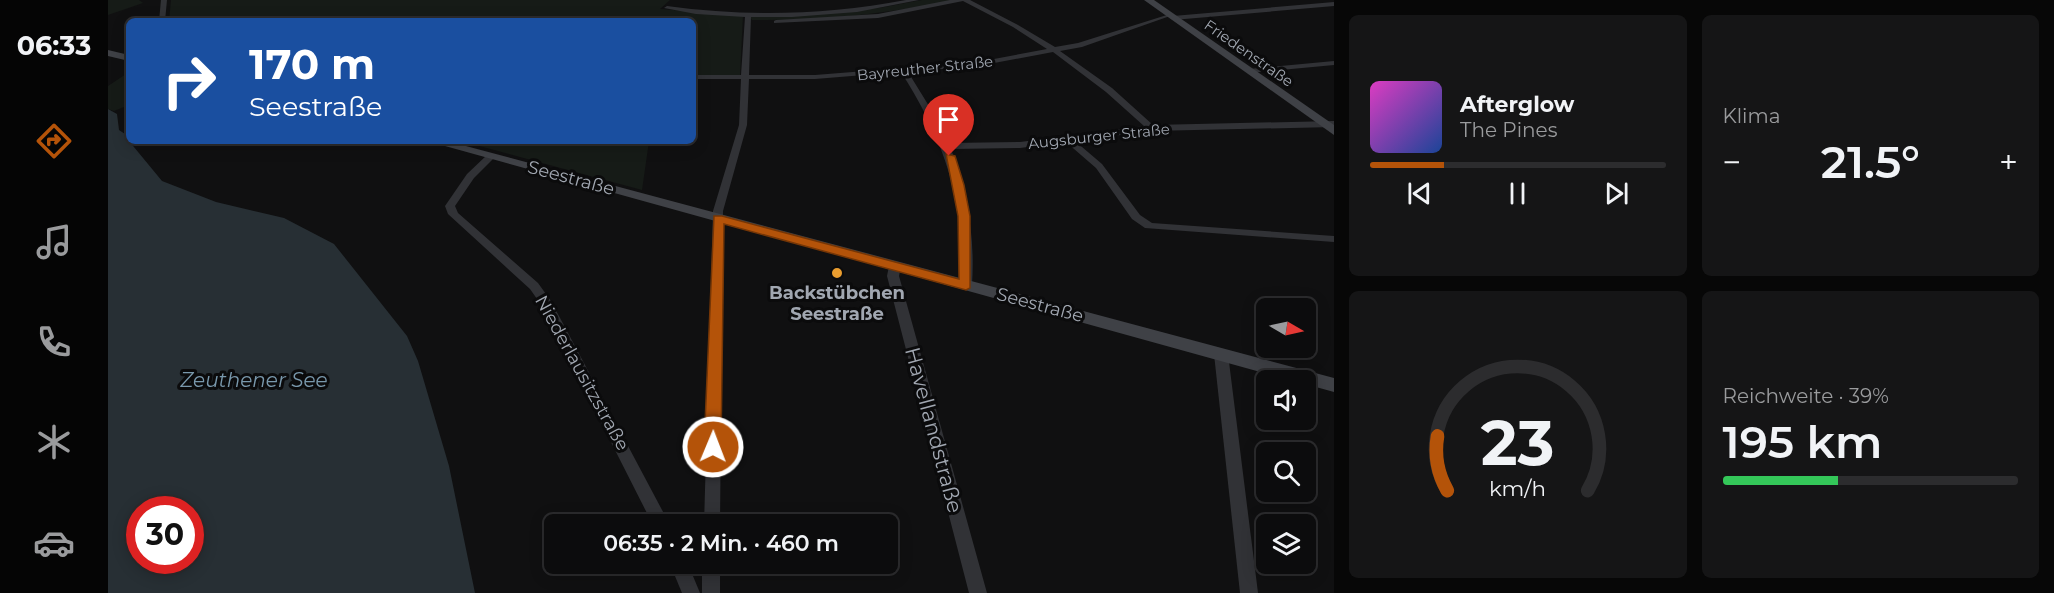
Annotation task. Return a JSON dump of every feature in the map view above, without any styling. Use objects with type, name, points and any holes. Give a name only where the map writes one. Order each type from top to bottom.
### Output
[{"type":"main road","name":"Friedenstraße","points":[[1148,0],[1329,124],[1334,131]]},
{"type":"main road","points":[[108,53],[126,57]]},
{"type":"main road","name":"Seestraße","points":[[444,144],[1334,384]]},
{"type":"street","points":[[162,18],[164,0]]},
{"type":"street","points":[[676,0],[667,8],[806,22],[862,18],[963,0],[1054,51],[1114,94],[1151,128]]},
{"type":"street","points":[[748,17],[847,10],[916,0]]},
{"type":"street","points":[[1267,0],[1284,9]]},
{"type":"street","points":[[1173,18],[1334,4]]},
{"type":"street","points":[[1325,5],[1334,9]]},
{"type":"street","points":[[712,514],[718,218],[744,125],[748,17]]},
{"type":"street","name":"Bayreuther Straße","points":[[1151,19],[1173,18]]},
{"type":"street","name":"Bayreuther Straße","points":[[696,77],[811,77],[978,64],[1054,51],[1079,45],[1151,19],[1173,18]]},
{"type":"street","points":[[1249,71],[1334,63]]},
{"type":"street","points":[[904,71],[928,108],[946,146],[963,208],[967,254],[966,285]]},
{"type":"street","name":"Augsburger Straße","points":[[946,146],[1020,144],[1151,128],[1329,124]]},
{"type":"street","points":[[1068,139],[1099,166],[1137,217],[1149,226],[1334,240]]},
{"type":"street","name":"Niederlausitzstraße","points":[[490,157],[461,187],[450,206],[453,214],[534,286],[547,304],[656,514]]},
{"type":"street","name":"Havellandstraße","points":[[895,266],[893,276],[978,593]]},
{"type":"street","points":[[1221,354],[1249,593]]},
{"type":"street","points":[[683,574],[691,593]]},
{"type":"street","points":[[711,574],[711,593]]},
{"type":"shaded area","points":[[108,0],[139,0],[143,3],[108,15]]},
{"type":"shaded area","points":[[171,0],[670,0],[660,9],[743,15],[740,76],[696,75],[696,18],[169,18]]},
{"type":"shaded area","points":[[922,0],[955,0],[879,13],[829,18],[752,20],[750,17],[879,8]]},
{"type":"shaded area","points":[[126,74],[126,106],[114,111],[108,109],[108,86]]},
{"type":"shaded area","points":[[472,144],[649,144],[642,190]]},
{"type":"water","name":"Zeuthener See","points":[[108,109],[117,114],[119,130],[126,135],[126,144],[131,144],[162,181],[216,202],[284,218],[334,244],[407,336],[418,361],[449,466],[475,593],[108,593]]},
{"type":"place","name":"Backstübchen Seestraße","points":[[837,273]]},
{"type":"route","points":[[713,447],[718,218],[966,285],[967,254],[964,216],[960,192],[949,156]]}]
